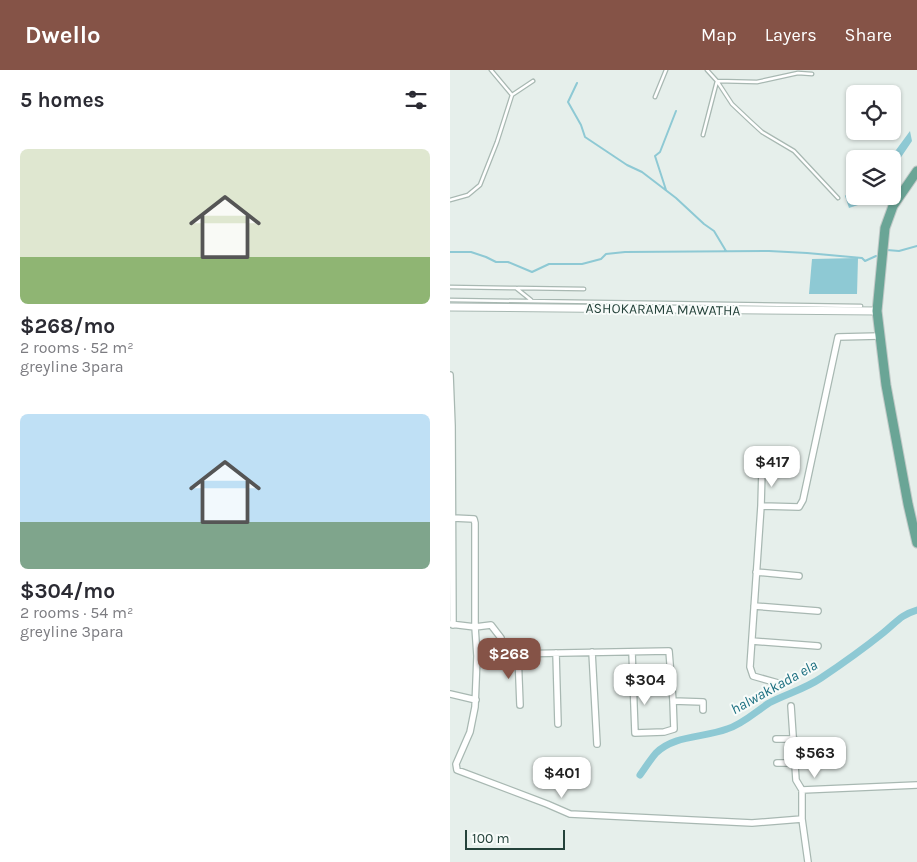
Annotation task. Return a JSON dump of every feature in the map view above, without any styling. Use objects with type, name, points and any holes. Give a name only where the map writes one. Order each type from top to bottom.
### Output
[{"type":"main road","points":[[917,171],[893,206],[885,228],[877,311],[886,385],[917,543]]},
{"type":"street","name":"ASHOKARAMA MAWATHA","points":[[450,307],[877,311]]},
{"type":"street","points":[[761,506],[799,507],[803,500],[838,337],[880,336]]},
{"type":"street","points":[[450,375],[453,518],[452,624],[475,627],[491,625],[501,638],[504,654],[669,651],[674,701],[674,729],[664,732],[635,733],[632,652]]},
{"type":"street","points":[[762,469],[750,666],[753,676],[778,683]]},
{"type":"street","points":[[453,518],[474,519],[477,656],[476,700],[470,732],[456,764],[457,770],[570,814],[752,823],[802,819]]},
{"type":"street","points":[[756,572],[800,576]]},
{"type":"street","points":[[754,606],[818,612]]},
{"type":"street","points":[[752,641],[818,646]]},
{"type":"street","points":[[592,652],[598,744]]},
{"type":"street","points":[[556,653],[558,724]]},
{"type":"street","points":[[518,654],[520,705]]},
{"type":"street","points":[[450,694],[476,700]]},
{"type":"street","points":[[674,701],[703,702],[703,710]]},
{"type":"street","points":[[791,706],[796,780],[802,790],[802,819],[808,862]]},
{"type":"street","points":[[776,739],[794,739]]},
{"type":"street","points":[[777,763],[795,763]]},
{"type":"street","points":[[802,790],[917,785]]},
{"type":"lane","points":[[491,70],[512,94]]},
{"type":"lane","points":[[655,97],[666,70]]},
{"type":"lane","points":[[707,70],[717,81],[732,104],[762,132],[794,151],[838,198]]},
{"type":"lane","points":[[717,81],[757,82],[798,73],[812,74]]},
{"type":"lane","points":[[450,200],[468,195],[480,185],[497,142],[512,94],[533,81]]},
{"type":"lane","points":[[702,135],[717,81]]},
{"type":"lane","points":[[450,287],[584,288]]},
{"type":"lane","points":[[516,288],[532,301]]},
{"type":"lane","points":[[450,300],[861,306]]},
{"type":"water","points":[[910,131],[912,141],[901,157],[901,150],[896,150]]},
{"type":"water","points":[[858,258],[857,294],[809,294],[812,259]]},
{"type":"waterway","points":[[577,83],[568,102],[581,125],[585,137],[627,165],[642,172],[676,198],[714,231],[726,251]]},
{"type":"waterway","points":[[666,190],[655,156],[660,152],[676,111]]},
{"type":"waterway","points":[[887,250],[899,251],[917,246]]},
{"type":"waterway","points":[[450,252],[471,252],[496,262],[508,262],[532,272],[549,264],[582,264],[601,259],[606,254],[625,252],[769,251],[862,258],[865,261],[876,256]]},
{"type":"waterway","name":"halwakkada ela","points":[[640,775],[656,753],[663,747],[680,740],[733,727],[769,703],[821,678],[868,645],[902,617],[917,610]]}]
